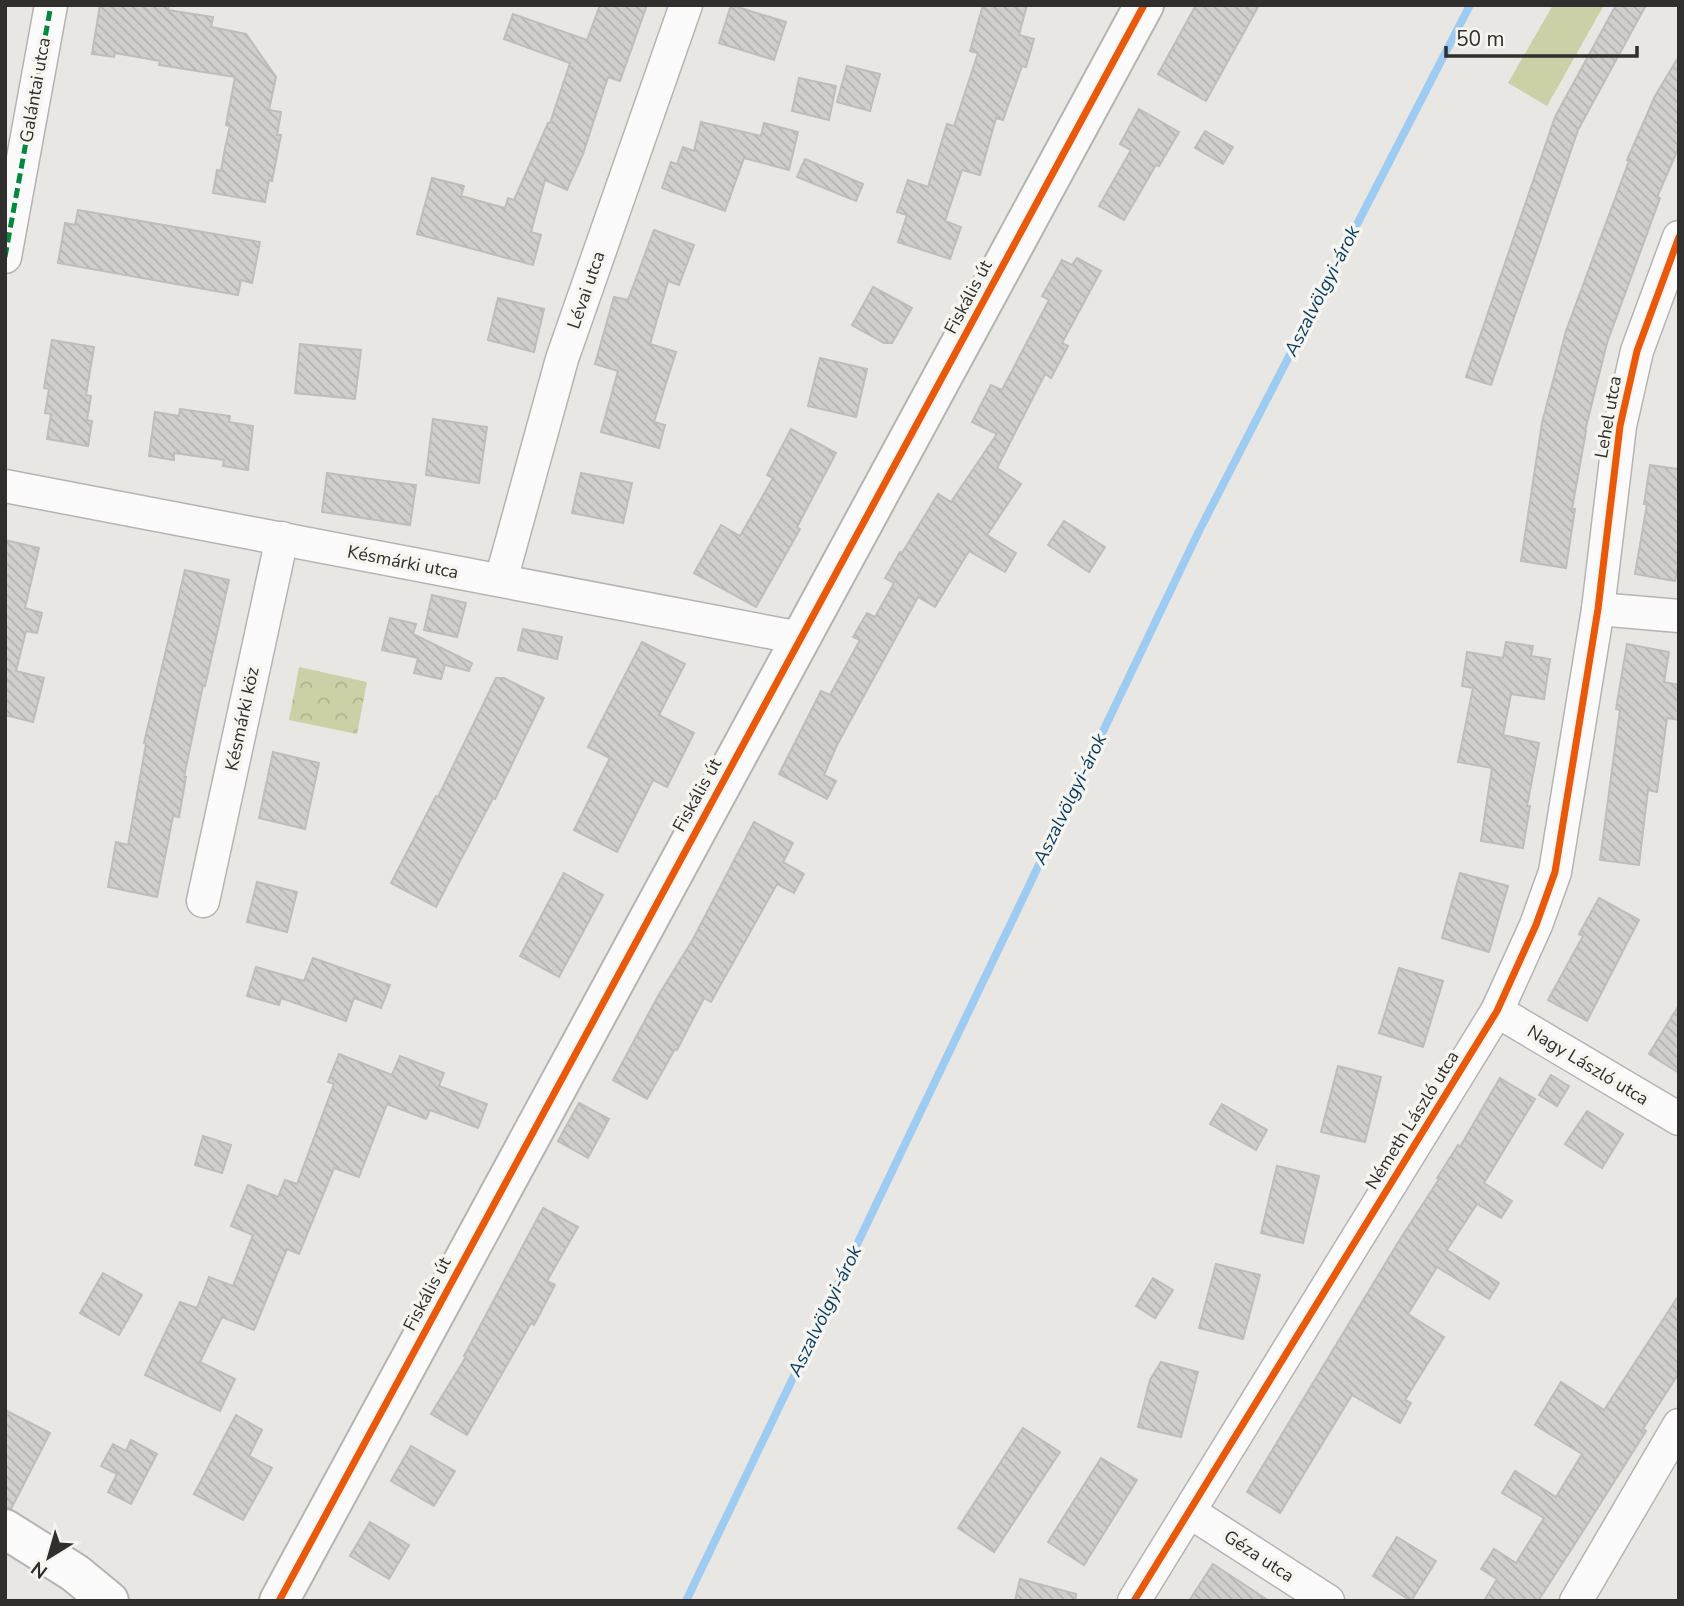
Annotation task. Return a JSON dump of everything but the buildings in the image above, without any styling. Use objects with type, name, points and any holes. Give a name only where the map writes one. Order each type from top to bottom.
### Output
[{"type":"street","name":"Galántai utca","points":[[5,257],[51,5]]},
{"type":"street","name":"Lévai utca","points":[[501,580],[562,359],[686,5]]},
{"type":"street","name":"Fiskális út","points":[[279,1601],[1144,5]]},
{"type":"street","name":"Lehel utca","points":[[1598,609],[1620,426],[1637,351],[1679,237]]},
{"type":"street","name":"Késmárki utca","points":[[5,486],[800,638]]},
{"type":"street","name":"Késmárki köz","points":[[203,901],[282,538]]},
{"type":"street","points":[[1598,609],[1679,617]]},
{"type":"street","name":"Németh László utca","points":[[1134,1601],[1497,1011],[1536,925],[1555,872],[1598,609]]},
{"type":"street","name":"Nagy László utca","points":[[1497,1011],[1679,1119]]},
{"type":"street","points":[[1576,1601],[1679,1425]]},
{"type":"street","name":"Géza utca","points":[[1190,1512],[1328,1601]]},
{"type":"street","points":[[5,1530],[75,1573],[109,1601]]},
{"type":"green space","points":[[1553,5],[1604,5],[1547,106],[1508,83]]},
{"type":"green space","points":[[299,667],[367,682],[357,734],[289,720]]},
{"type":"waterway","name":"Aszalvölgyi-árok","points":[[686,1601],[1199,531],[1470,5]]},
{"type":"marked path","points":[[5,257],[51,5]]},
{"type":"cycle path","points":[[279,1601],[1144,5]]},
{"type":"cycle path","points":[[1134,1601],[1497,1011],[1536,925],[1555,872],[1598,609],[1620,426],[1637,351],[1679,237]]}]
